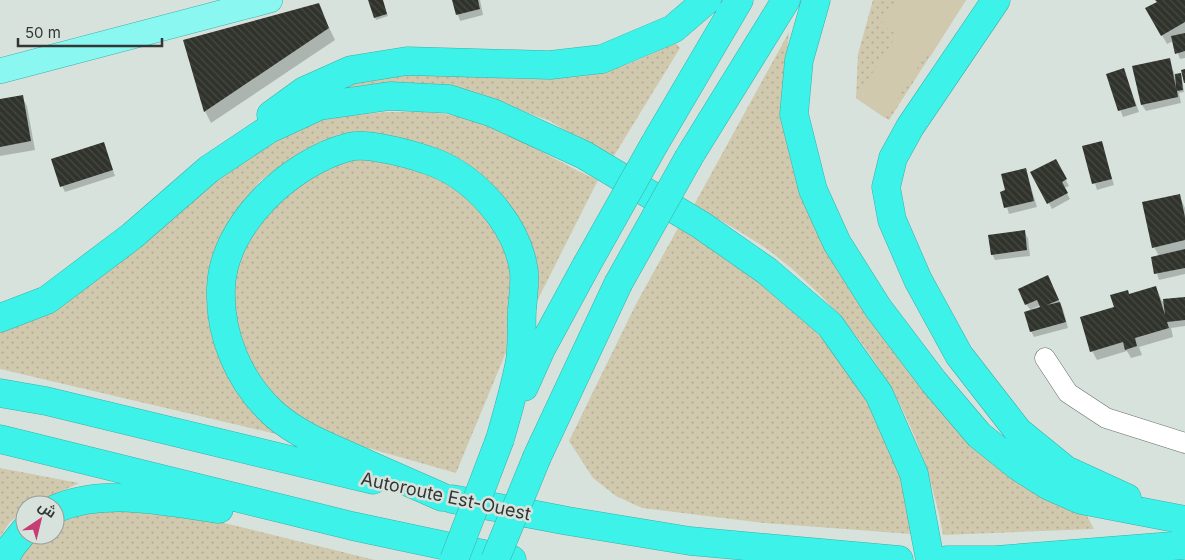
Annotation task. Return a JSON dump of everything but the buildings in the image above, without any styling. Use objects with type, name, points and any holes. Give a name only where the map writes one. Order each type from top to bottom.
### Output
[{"type":"highway","points":[[0,318],[47,300],[132,236],[264,120],[304,91],[351,70],[407,61],[550,65],[602,59],[673,29],[707,0]]},
{"type":"highway","points":[[454,560],[500,439],[541,350],[655,143],[739,0]]},
{"type":"highway","points":[[495,560],[536,457],[618,284],[689,157],[786,0]]},
{"type":"highway","points":[[816,0],[800,60],[794,114],[813,190],[837,243],[878,308],[934,382],[979,436],[1019,467],[1049,486],[1082,500],[1176,519]]},
{"type":"highway","points":[[996,0],[910,127],[893,158],[886,187],[892,220],[918,280],[959,355],[1018,431],[1066,470],[1176,519]]},
{"type":"highway","points":[[209,169],[269,129],[319,106],[390,96],[449,99],[493,112],[584,155],[701,226],[774,277],[830,326],[879,394],[914,474],[930,560]]},
{"type":"highway","points":[[442,497],[304,436],[274,414],[250,387],[238,369],[222,319],[221,286],[230,251],[246,222],[268,193],[296,171],[323,156],[352,146],[405,152],[437,163],[464,179],[488,198],[515,244],[524,272],[520,364],[500,439]]},
{"type":"highway","name":"Autoroute Est-Ouest","points":[[0,392],[46,401],[442,497],[568,521],[690,541],[898,560]]},
{"type":"highway","points":[[0,439],[352,526],[512,560]]},
{"type":"highway","points":[[65,505],[90,499],[134,499],[352,526]]},
{"type":"highway","points":[[4,560],[15,542]]},
{"type":"highway","points":[[947,560],[996,560],[1185,544]]},
{"type":"main road","points":[[0,71],[270,0]]},
{"type":"street","points":[[1045,358],[1068,393],[1106,418],[1185,443]]},
{"type":"shaded area","points":[[873,0],[966,0],[889,120],[856,98],[858,54]]},
{"type":"shaded area","points":[[896,0],[966,0],[930,57],[926,55],[885,118],[856,98],[897,35],[881,24]]},
{"type":"shaded area","points":[[789,32],[785,73],[795,162],[940,405],[982,455],[1009,475],[1087,516],[1094,529],[943,535],[934,493],[921,453],[905,415],[886,379],[863,345],[837,313],[808,283],[775,255],[746,235],[694,205]]},
{"type":"shaded area","points":[[675,42],[680,48],[612,159],[550,121],[511,107],[382,85],[340,89],[397,72],[532,78],[574,77],[614,69],[652,54]]},
{"type":"shaded area","points":[[386,112],[435,113],[471,120],[508,134],[598,180],[534,307],[493,187],[323,144],[296,155],[260,181],[241,205],[218,346],[227,376],[243,398],[293,438],[0,369],[0,326],[294,127],[318,119]]},
{"type":"shaded area","points":[[371,158],[446,177],[495,222],[516,280],[511,340],[456,473],[322,435],[280,404],[246,364],[232,317],[237,262],[267,210],[320,170],[351,161]]},
{"type":"shaded area","points":[[678,228],[739,265],[795,308],[859,381],[903,482],[911,534],[765,523],[642,508],[616,496],[593,478],[569,441],[636,304]]},
{"type":"shaded area","points":[[0,468],[79,483],[54,495],[15,495],[15,518],[10,522],[0,537]]},
{"type":"shaded area","points":[[104,503],[163,508],[375,560],[12,560],[25,545],[65,545],[65,517]]}]
